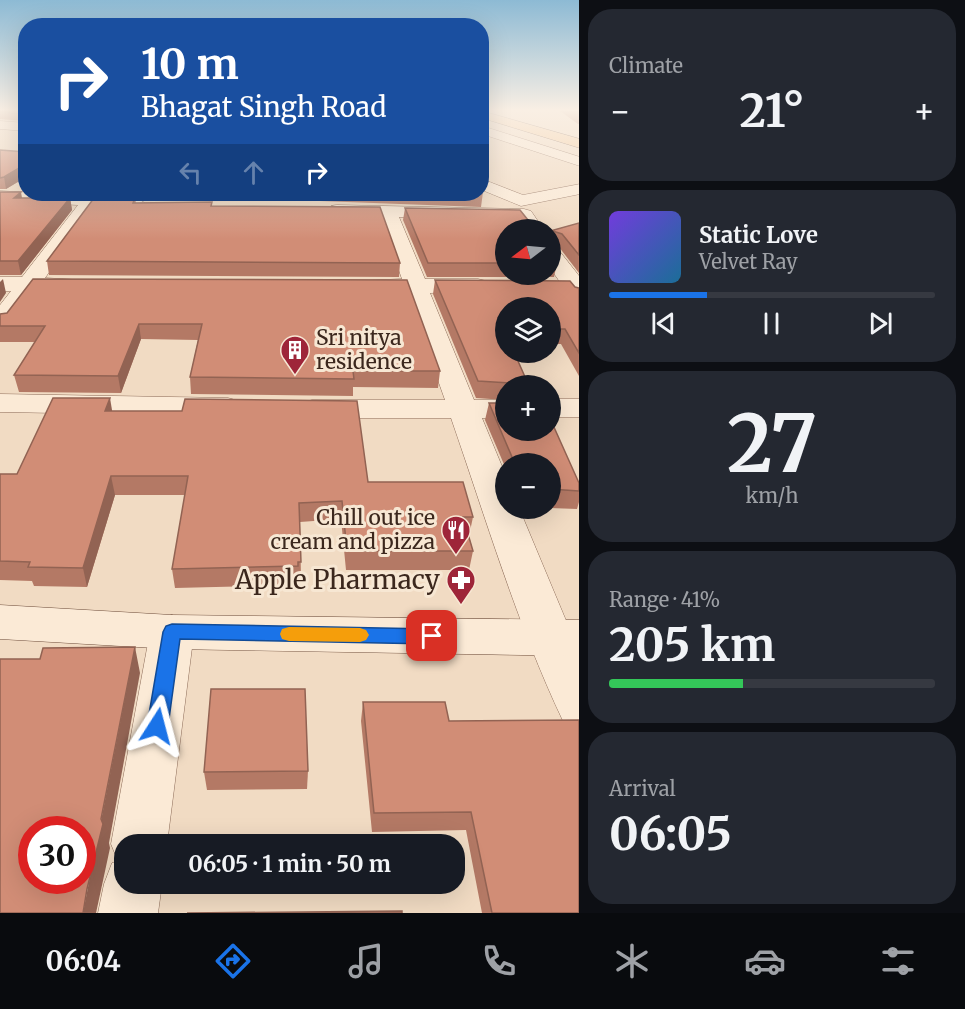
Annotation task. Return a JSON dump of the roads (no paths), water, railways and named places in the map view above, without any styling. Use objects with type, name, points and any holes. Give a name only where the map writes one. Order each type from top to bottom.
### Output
[{"type":"street","points":[[553,154],[579,162]]},
{"type":"street","points":[[489,187],[521,201],[579,189]]},
{"type":"street","points":[[0,196],[18,197]]},
{"type":"street","points":[[0,322],[91,201],[150,204]]},
{"type":"street","points":[[317,210],[524,215],[527,219]]},
{"type":"street","points":[[388,212],[464,410],[565,638],[579,706]]},
{"type":"street","points":[[561,275],[568,289]]},
{"type":"street","points":[[0,284],[97,285]]},
{"type":"street","points":[[345,286],[495,286]]},
{"type":"street","points":[[0,403],[495,409]]},
{"type":"street","points":[[561,408],[579,408]]},
{"type":"street","points":[[0,622],[172,632],[565,638]]},
{"type":"street","points":[[141,834],[172,632]]},
{"type":"street","points":[[128,913],[131,894]]},
{"type":"place","name":"Sri nitya residence","points":[[295,376]]},
{"type":"place","name":"Chill out ice cream and pizza","points":[[456,556]]},
{"type":"place","name":"Apple Pharmacy","points":[[461,606]]}]
